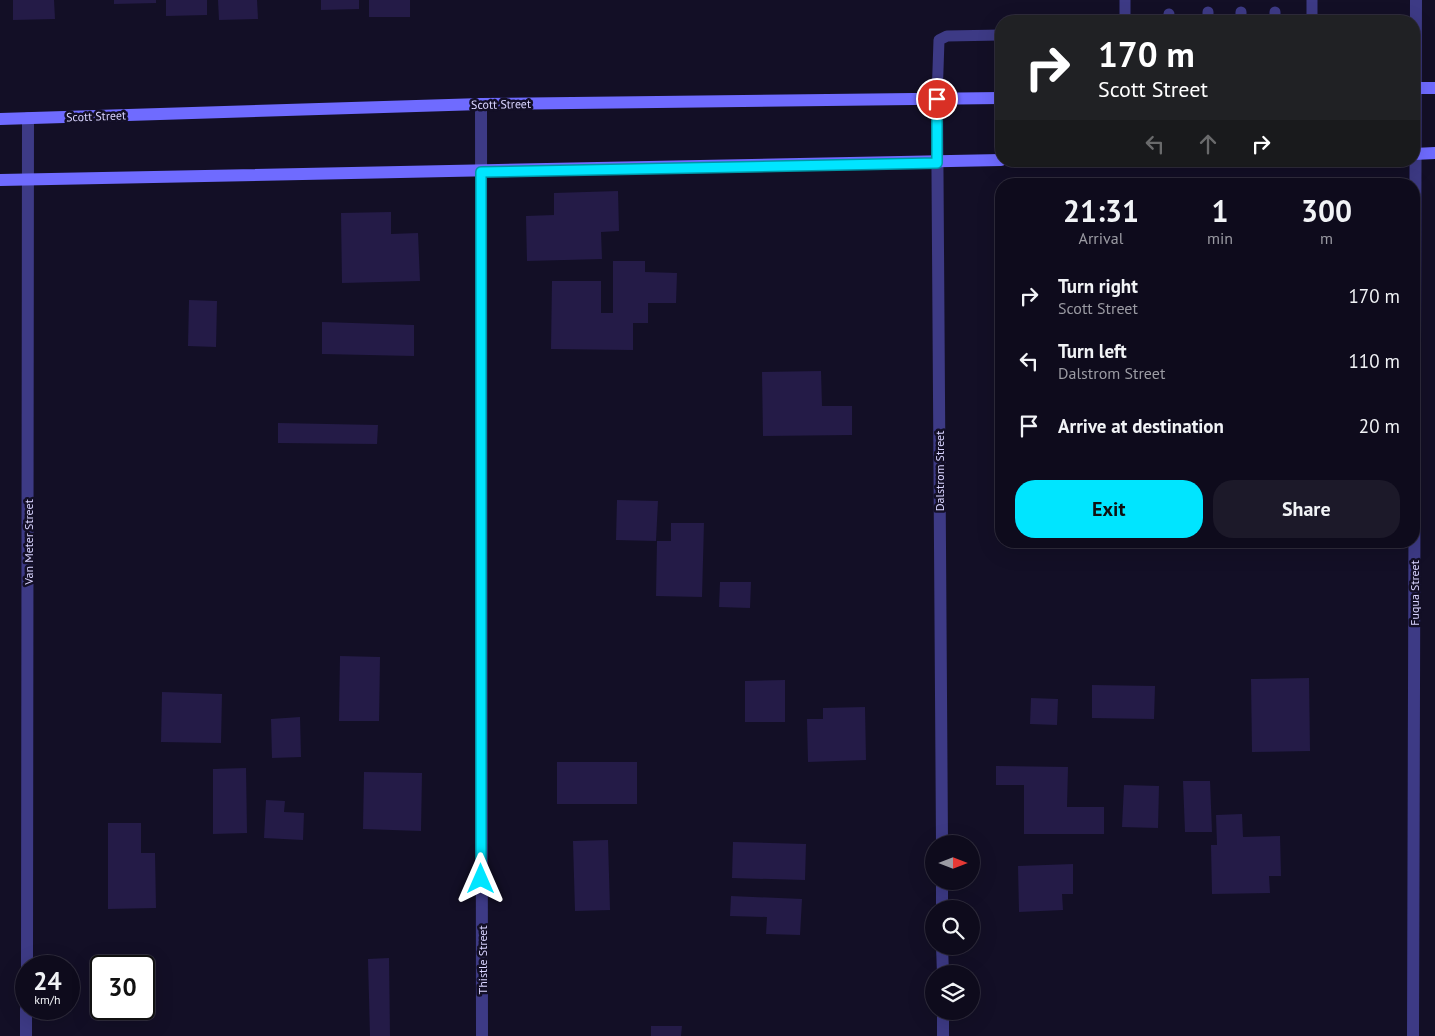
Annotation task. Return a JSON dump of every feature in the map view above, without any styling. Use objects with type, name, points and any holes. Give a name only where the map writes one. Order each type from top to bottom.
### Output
[{"type":"main road","points":[[1420,88],[1435,88]]},
{"type":"main road","name":"Scott Street","points":[[0,119],[481,104],[995,98]]},
{"type":"main road","points":[[1420,154],[1435,153]]},
{"type":"main road","points":[[0,180],[937,163],[995,160]]},
{"type":"street","name":"Fuqua Street","points":[[1416,0],[1416,15]]},
{"type":"street","name":"Dalstrom Street","points":[[937,99],[942,835]]},
{"type":"street","name":"Thistle Street","points":[[481,104],[482,1036]]},
{"type":"street","name":"Van Meter Street","points":[[26,955],[28,118]]},
{"type":"street","name":"Fuqua Street","points":[[1413,1036],[1414,548]]},
{"type":"street","points":[[26,1020],[26,1036]]},
{"type":"street","points":[[943,1020],[943,1036]]},
{"type":"lane","points":[[1124,0],[1124,15]]},
{"type":"lane","points":[[1312,0],[1312,15]]},
{"type":"lane","points":[[937,99],[939,40],[947,36],[995,35]]},
{"type":"building","points":[[13,0],[54,0],[55,19],[13,20]]},
{"type":"building","points":[[114,0],[156,0],[156,3],[114,4]]},
{"type":"building","points":[[166,0],[207,0],[207,15],[166,16]]},
{"type":"building","points":[[218,0],[257,0],[258,19],[219,20]]},
{"type":"building","points":[[321,0],[359,0],[359,9],[321,10]]},
{"type":"building","points":[[369,0],[410,0],[410,17],[369,17]]},
{"type":"building","points":[[618,191],[619,231],[601,232],[602,259],[527,261],[526,216],[554,215],[554,193]]},
{"type":"building","points":[[391,212],[391,234],[418,233],[420,281],[342,283],[341,213]]},
{"type":"building","points":[[613,261],[645,261],[645,272],[677,273],[676,303],[648,303],[648,323],[633,323],[633,350],[551,349],[552,281],[601,281],[601,313],[613,313]]},
{"type":"building","points":[[189,300],[217,301],[216,347],[188,346]]},
{"type":"building","points":[[322,322],[414,325],[414,356],[322,354]]},
{"type":"building","points":[[821,371],[822,406],[852,406],[852,435],[763,436],[762,372]]},
{"type":"building","points":[[278,423],[378,425],[377,444],[278,443]]},
{"type":"building","points":[[617,500],[658,501],[656,541],[616,540]]},
{"type":"building","points":[[671,523],[704,523],[702,597],[656,596],[657,541],[671,541]]},
{"type":"building","points":[[720,582],[751,582],[750,608],[719,607]]},
{"type":"building","points":[[340,656],[380,657],[379,721],[339,721]]},
{"type":"building","points":[[1309,678],[1310,751],[1252,752],[1251,679]]},
{"type":"building","points":[[785,680],[785,722],[745,722],[745,681]]},
{"type":"building","points":[[1092,685],[1155,686],[1154,719],[1092,718]]},
{"type":"building","points":[[162,692],[222,694],[221,743],[161,742]]},
{"type":"building","points":[[1031,698],[1058,699],[1057,725],[1030,724]]},
{"type":"building","points":[[865,707],[866,760],[808,762],[807,719],[823,719],[823,708]]},
{"type":"building","points":[[300,717],[301,757],[272,758],[271,719]]},
{"type":"building","points":[[557,762],[637,762],[637,804],[557,804]]},
{"type":"building","points":[[996,766],[1068,767],[1067,807],[1104,807],[1104,834],[1024,834],[1024,785],[996,785]]},
{"type":"building","points":[[246,768],[247,833],[213,834],[213,769]]},
{"type":"building","points":[[364,772],[422,773],[421,831],[363,829]]},
{"type":"building","points":[[1183,781],[1210,781],[1212,832],[1185,832]]},
{"type":"building","points":[[1124,785],[1159,786],[1158,828],[1122,827]]},
{"type":"building","points":[[266,800],[285,801],[284,812],[304,813],[303,840],[264,838]]},
{"type":"building","points":[[1242,814],[1243,837],[1280,836],[1281,876],[1269,876],[1270,893],[1212,894],[1211,845],[1217,845],[1216,815]]},
{"type":"building","points":[[108,823],[141,823],[141,853],[155,853],[156,908],[108,909]]},
{"type":"building","points":[[608,840],[610,910],[575,911],[573,841]]},
{"type":"building","points":[[733,842],[806,844],[805,880],[732,878]]},
{"type":"building","points":[[1073,864],[1073,894],[1062,894],[1063,910],[1019,912],[1018,866]]},
{"type":"building","points":[[731,896],[802,899],[800,935],[766,934],[767,917],[730,916]]},
{"type":"building","points":[[389,958],[390,1036],[370,1036],[368,959]]},
{"type":"building","points":[[651,1026],[682,1026],[681,1036],[651,1036]]},
{"type":"route","points":[[481,879],[481,172],[937,163],[937,99]]}]
